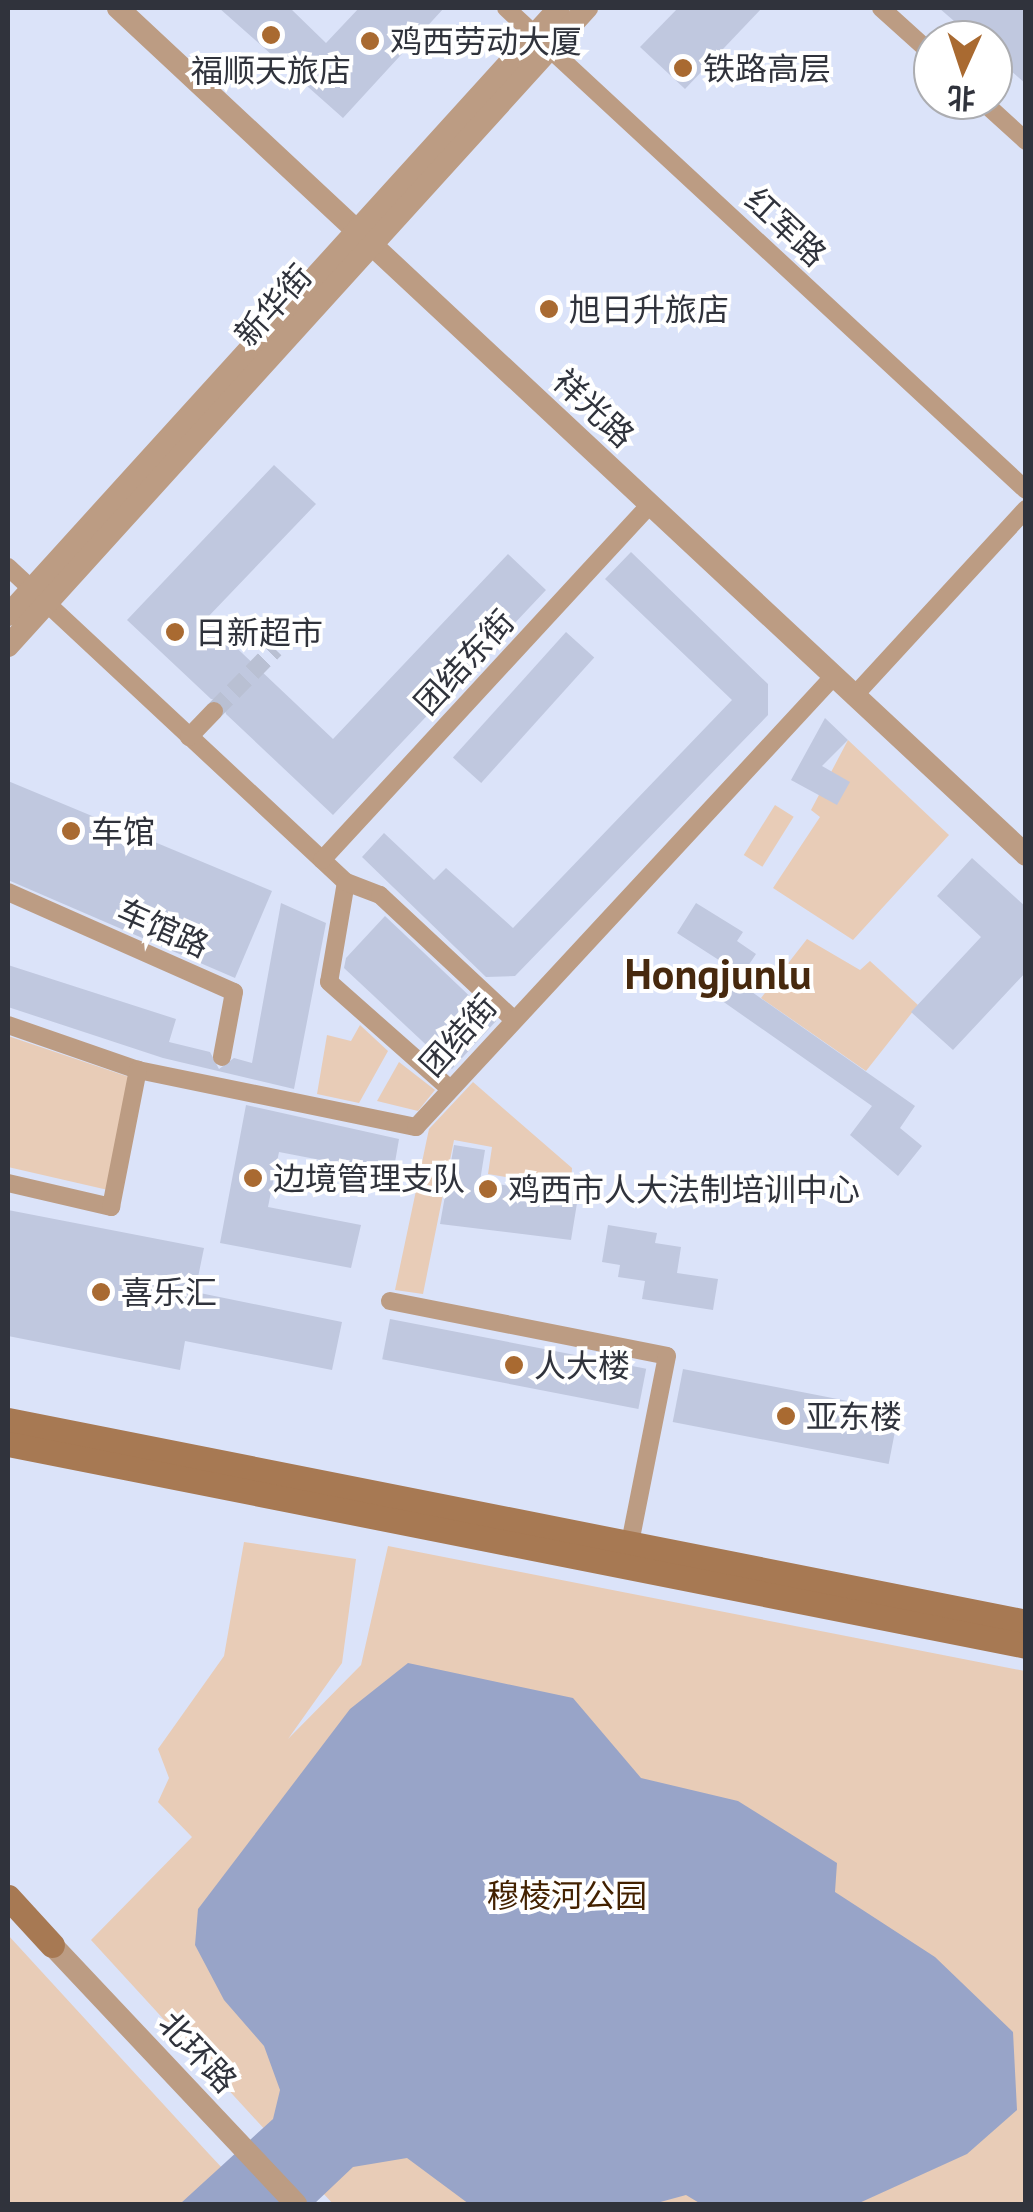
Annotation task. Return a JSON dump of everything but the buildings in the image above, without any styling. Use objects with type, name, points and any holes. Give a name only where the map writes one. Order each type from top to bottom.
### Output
[{"type":"main road","points":[[8,1420],[1026,1622]]},
{"type":"main road","points":[[8,1444],[1026,1646]]},
{"type":"main road","points":[[8,1896],[52,1945]]},
{"type":"street","name":"祥光路","points":[[118,8],[1026,856]]},
{"type":"street","name":"红军路","points":[[506,8],[1026,490]]},
{"type":"street","name":"新华街","points":[[542,41],[558,8]]},
{"type":"street","name":"新华街","points":[[8,646],[39,595],[542,41],[586,8]]},
{"type":"street","points":[[882,8],[913,37]]},
{"type":"street","points":[[1003,120],[1026,141]]},
{"type":"street","name":"团结东街","points":[[322,860],[650,504]]},
{"type":"street","points":[[854,696],[1026,510]]},
{"type":"street","points":[[8,567],[346,882],[380,896],[513,1019]]},
{"type":"street","name":"新华街","points":[[8,615],[39,595]]},
{"type":"street","name":"团结街","points":[[8,1026],[138,1070],[416,1127],[834,676]]},
{"type":"street","points":[[189,736],[214,711]]},
{"type":"street","points":[[346,882],[329,982],[450,1089]]},
{"type":"street","name":"车馆路","points":[[8,892],[234,992],[222,1057]]},
{"type":"street","points":[[8,1183],[110,1207],[138,1070]]},
{"type":"street","points":[[390,1300],[666,1356],[630,1544]]},
{"type":"street","name":"北环路","points":[[52,1945],[296,2204]]},
{"type":"green space","points":[[848,740],[949,835],[853,940],[773,888],[820,817],[811,810]]},
{"type":"green space","points":[[775,805],[794,817],[762,867],[744,855]]},
{"type":"green space","points":[[807,939],[860,970],[870,961],[918,1005],[866,1071],[761,998]]},
{"type":"green space","points":[[360,1025],[388,1051],[359,1103],[317,1094],[327,1035],[351,1041]]},
{"type":"green space","points":[[8,1036],[129,1077],[108,1190],[8,1167]]},
{"type":"green space","points":[[399,1062],[435,1090],[418,1111],[377,1101]]},
{"type":"green space","points":[[473,1082],[572,1168],[571,1188],[488,1174],[492,1147],[454,1140],[423,1294],[395,1290],[429,1129]]},
{"type":"green space","name":"穆棱河公园","points":[[244,1542],[356,1559],[342,1663],[288,1739],[361,1665],[388,1546],[1025,1671],[1025,2204],[333,2204],[91,1940],[192,1837],[158,1802],[169,1778],[158,1749],[224,1656]]},
{"type":"green space","points":[[8,1935],[209,2154],[256,2204],[8,2204]]},
{"type":"water","name":"穆棱河公园","points":[[408,1663],[573,1698],[641,1778],[738,1801],[837,1863],[835,1892],[935,1957],[1013,2032],[1017,2110],[967,2154],[857,2204],[701,2204],[686,2195],[653,2204],[469,2204],[407,2158],[353,2167],[314,2204],[161,2204],[181,2203],[273,2119],[280,2090],[264,2046],[224,2000],[195,1945],[198,1909],[350,1709]]},
{"type":"tunnel","points":[[214,711],[275,649]]},
{"type":"place","name":"福顺天旅店","points":[[271,35]]},
{"type":"place","name":"鸡西劳动大厦","points":[[370,41]]},
{"type":"place","name":"铁路高层","points":[[683,68]]},
{"type":"place","name":"旭日升旅店","points":[[549,309]]},
{"type":"place","name":"日新超市","points":[[175,632]]},
{"type":"place","name":"车馆","points":[[71,831]]},
{"type":"place","name":"边境管理支队","points":[[253,1178]]},
{"type":"place","name":"鸡西市人大法制培训中心","points":[[488,1189]]},
{"type":"place","name":"喜乐汇","points":[[101,1292]]},
{"type":"place","name":"人大楼","points":[[514,1365]]},
{"type":"place","name":"亚东楼","points":[[786,1416]]},
{"type":"district","name":"Hongjunlu","points":[[718,974]]}]
